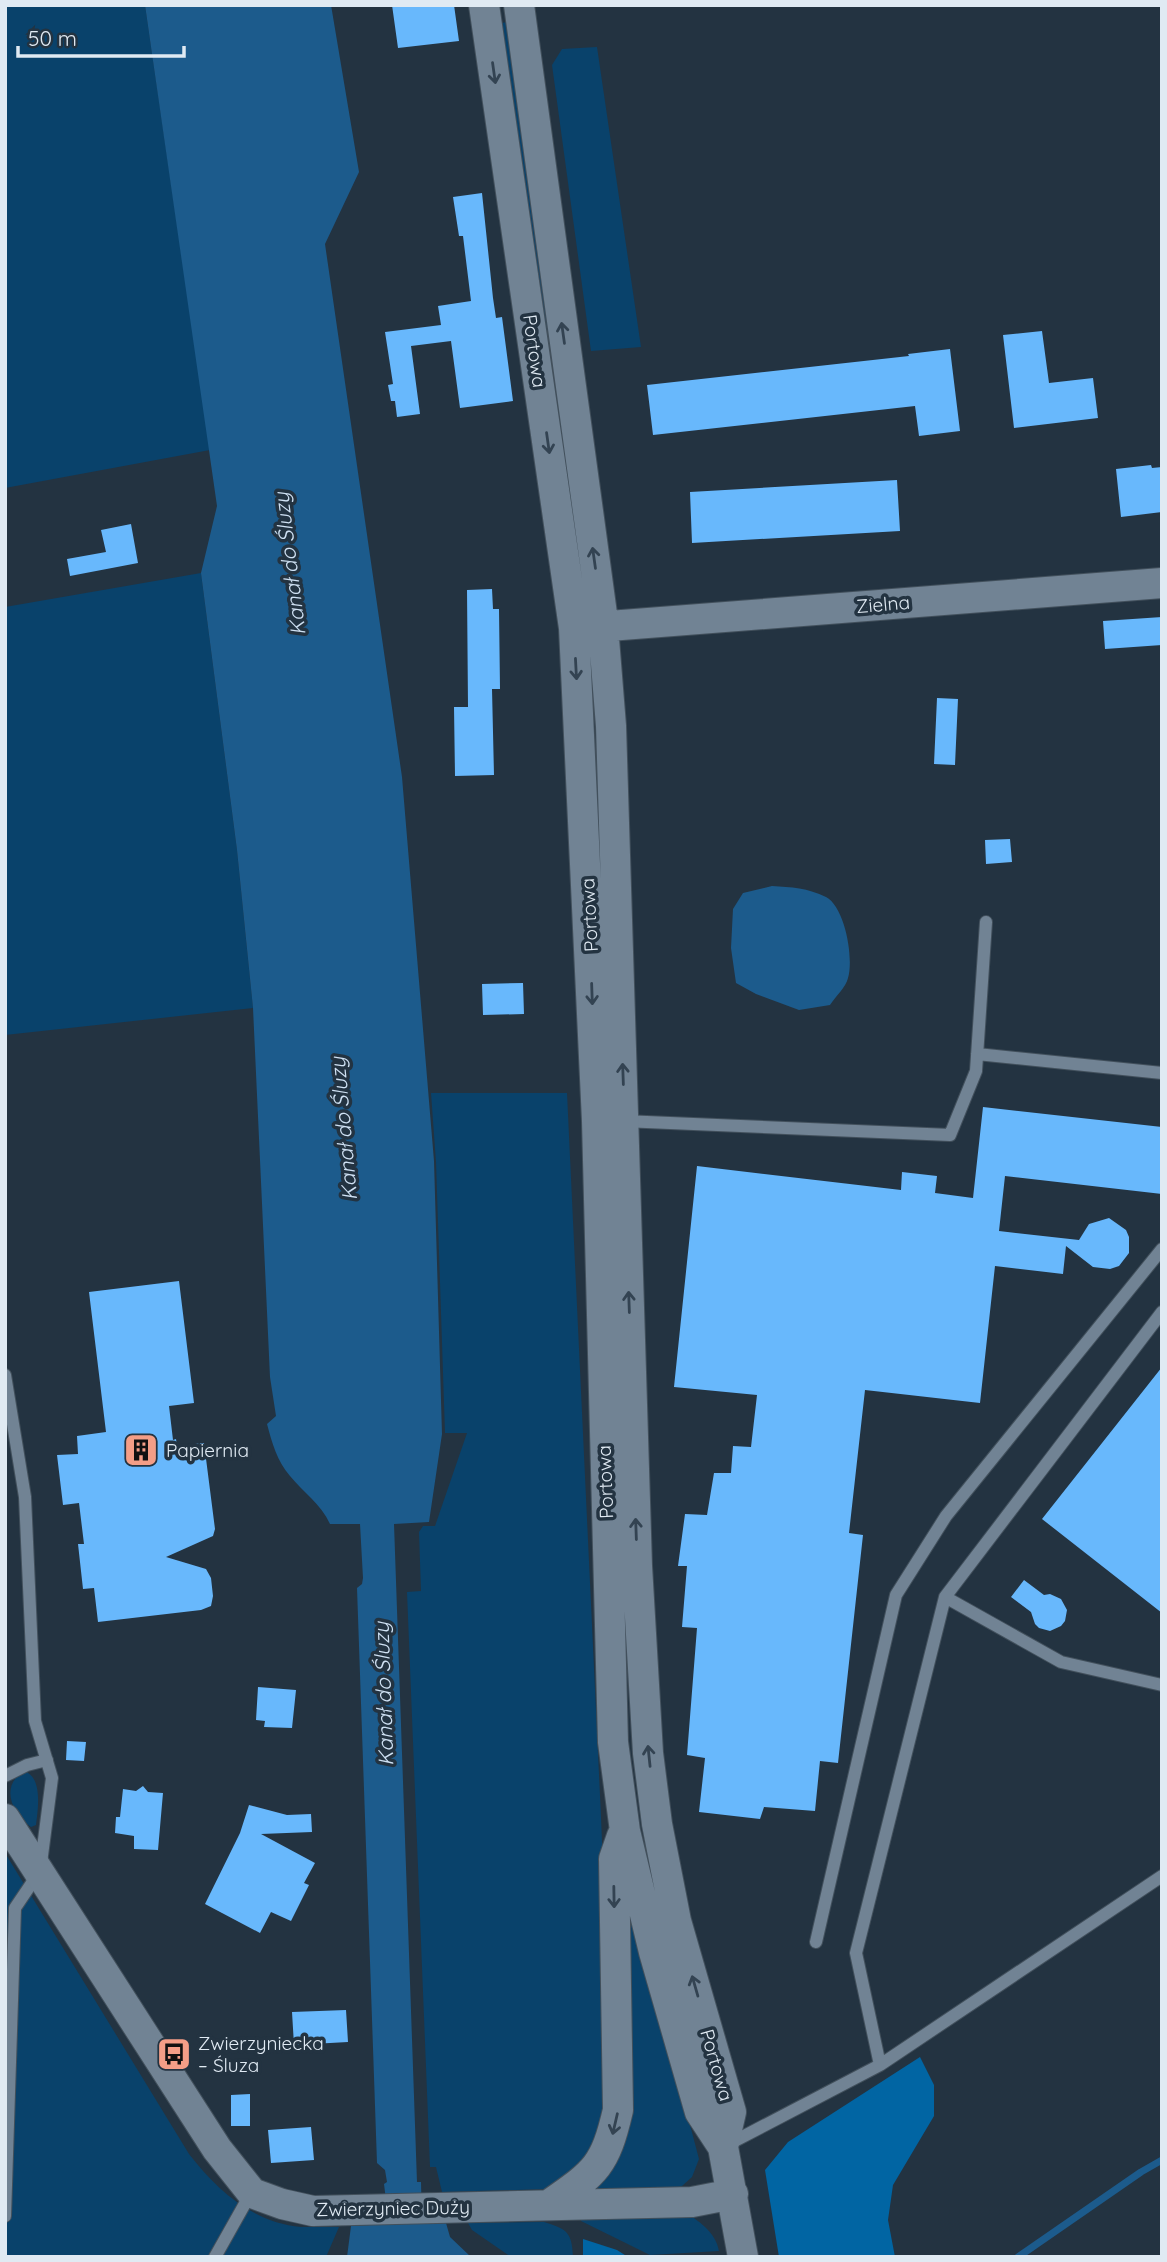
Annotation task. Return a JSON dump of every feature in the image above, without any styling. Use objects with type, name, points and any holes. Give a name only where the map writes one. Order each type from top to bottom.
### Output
[{"type":"street","name":"Portowa","points":[[484,5],[541,393],[589,627]]},
{"type":"street","name":"Portowa","points":[[519,5],[571,389],[589,627],[610,1121],[648,1753],[657,1824],[676,1921],[731,2112],[723,2147]]},
{"type":"street","points":[[541,393],[571,389]]},
{"type":"street","name":"Zielna","points":[[589,627],[1162,583]]},
{"type":"street","name":"Portowa","points":[[610,1121],[613,1742],[625,1831],[654,1952],[700,2112],[723,2147]]},
{"type":"street","points":[[5,1819],[217,2149],[252,2193]]},
{"type":"street","points":[[550,2204],[587,2178],[610,2143],[618,2110],[614,1859],[625,1831],[657,1824]]},
{"type":"street","points":[[723,2147],[743,2257]]},
{"type":"street","name":"Zwierzyniec Duży","points":[[252,2193],[313,2211],[692,2202],[733,2194]]},
{"type":"lane","points":[[610,1121],[950,1135],[976,1071],[986,922]]},
{"type":"lane","points":[[977,1054],[1162,1073]]},
{"type":"lane","points":[[816,1942],[896,1595],[946,1516],[1162,1249]]},
{"type":"lane","points":[[880,2065],[856,1953],[945,1597],[1162,1312]]},
{"type":"lane","points":[[5,1375],[25,1497],[34,1721],[52,1778],[40,1871],[15,1908],[5,2216]]},
{"type":"lane","points":[[945,1597],[1061,1661],[1162,1685]]},
{"type":"lane","points":[[5,1776],[26,1765],[47,1760]]},
{"type":"lane","points":[[723,2147],[880,2065],[1162,1876]]},
{"type":"lane","points":[[215,2257],[252,2193]]},
{"type":"shaded area","points":[[5,5],[145,5],[210,450],[5,488]]},
{"type":"shaded area","points":[[507,22],[554,369],[549,370],[500,35],[502,23]]},
{"type":"shaded area","points":[[597,47],[641,347],[591,351],[552,65],[562,49]]},
{"type":"shaded area","points":[[201,573],[237,850],[253,1008],[5,1035],[5,607]]},
{"type":"shaded area","points":[[431,1093],[567,1093],[612,2099],[587,2164],[549,2189],[442,2192],[436,2167],[430,2167],[407,1592],[421,1591],[419,1532],[423,1526],[435,1526],[467,1433],[445,1433],[436,1162]]},
{"type":"shaded area","points":[[24,1771],[34,1780],[38,1794],[36,1825],[31,1827],[18,1814],[10,1791],[12,1784]]},
{"type":"shaded area","points":[[5,1853],[189,2154],[224,2192],[252,2212],[267,2219],[301,2227],[339,2227],[326,2257],[5,2257]]},
{"type":"shaded area","points":[[621,1884],[699,2159],[692,2177],[682,2186],[668,2192],[600,2194],[596,2189],[596,2181],[617,2147]]},
{"type":"shaded area","points":[[920,2057],[934,2085],[934,2116],[893,2185],[888,2220],[895,2257],[779,2257],[765,2170],[788,2142]]},
{"type":"shaded area","points":[[687,2213],[711,2234],[719,2251],[650,2255],[581,2221],[580,2214]]},
{"type":"shaded area","points":[[544,2222],[567,2233],[573,2257],[511,2257],[472,2230],[468,2223]]},
{"type":"shaded area","points":[[583,2239],[617,2250],[628,2257],[583,2257]]},
{"type":"water","name":"Kanał do Śluzy","points":[[145,5],[331,5],[359,172],[325,244],[402,777],[434,1161],[442,1434],[429,1522],[394,1524],[417,2182],[421,2182],[422,2222],[446,2223],[450,2237],[471,2257],[347,2257],[351,2226],[389,2224],[385,2170],[377,2163],[357,1588],[362,1584],[363,1578],[360,1524],[330,1524],[312,1498],[285,1470],[267,1424],[276,1416],[270,1377],[253,1008],[237,850],[201,573],[217,506]]},
{"type":"water","points":[[772,886],[799,888],[819,894],[833,903],[838,911],[849,946],[850,969],[845,985],[830,1005],[799,1010],[756,994],[736,983],[731,948],[733,909],[743,893]]},
{"type":"building","points":[[392,5],[454,5],[459,41],[398,48]]},
{"type":"building","points":[[482,193],[493,298],[496,318],[502,317],[513,401],[460,408],[451,341],[411,346],[420,414],[397,417],[395,401],[391,401],[388,385],[393,384],[385,332],[441,325],[438,306],[471,301],[463,236],[459,236],[453,197]]},
{"type":"building","points":[[1042,331],[1049,383],[1093,378],[1098,418],[1014,428],[1003,335]]},
{"type":"building","points":[[950,349],[960,431],[919,436],[915,406],[653,435],[647,385],[909,356],[908,354]]},
{"type":"building","points":[[1151,465],[1152,468],[1162,467],[1162,512],[1121,517],[1116,469]]},
{"type":"building","points":[[897,480],[900,531],[692,543],[690,492]]},
{"type":"building","points":[[131,524],[138,563],[70,576],[67,559],[106,552],[101,530]]},
{"type":"building","points":[[492,589],[493,609],[499,609],[500,689],[492,689],[494,775],[455,776],[454,707],[468,707],[467,590]]},
{"type":"building","points":[[1162,617],[1162,645],[1105,649],[1103,621]]},
{"type":"building","points":[[937,698],[958,699],[955,765],[934,764]]},
{"type":"building","points":[[1010,839],[1012,862],[986,864],[985,840]]},
{"type":"building","points":[[523,983],[524,1014],[483,1015],[482,984]]},
{"type":"building","points":[[983,1107],[1162,1127],[1162,1194],[1005,1176],[999,1231],[1079,1240],[1089,1224],[1109,1218],[1126,1230],[1129,1253],[1119,1266],[1110,1269],[1093,1267],[1066,1246],[1063,1274],[995,1266],[980,1403],[865,1390],[849,1533],[863,1535],[838,1763],[820,1761],[815,1811],[764,1807],[760,1819],[699,1812],[705,1758],[687,1755],[697,1628],[682,1627],[687,1566],[678,1566],[685,1514],[707,1515],[714,1473],[731,1473],[733,1446],[751,1447],[757,1395],[674,1387],[697,1166],[901,1190],[902,1172],[937,1176],[935,1193],[973,1198]]},
{"type":"building","name":"Papiernia","points":[[179,1281],[194,1403],[169,1406],[173,1440],[176,1439],[177,1446],[204,1443],[215,1529],[213,1536],[166,1557],[206,1569],[211,1578],[211,1606],[201,1610],[98,1622],[94,1588],[83,1589],[78,1544],[84,1544],[79,1503],[63,1505],[57,1455],[78,1454],[77,1436],[106,1432],[89,1292]]},
{"type":"building","points":[[1162,1367],[1162,1613],[1042,1519]]},
{"type":"building","points":[[1024,1580],[1044,1595],[1050,1594],[1061,1599],[1067,1610],[1061,1626],[1050,1631],[1039,1628],[1031,1612],[1011,1597]]},
{"type":"building","points":[[258,1687],[296,1690],[292,1728],[264,1727],[265,1721],[256,1720]]},
{"type":"building","points":[[67,1741],[86,1742],[84,1761],[66,1760]]},
{"type":"building","points":[[143,1786],[148,1792],[163,1793],[158,1850],[134,1849],[134,1836],[115,1833],[123,1789],[136,1791]]},
{"type":"building","points":[[249,1805],[287,1815],[311,1814],[312,1832],[261,1834],[315,1863],[304,1883],[309,1885],[291,1921],[271,1912],[260,1933],[205,1904],[240,1833]]},
{"type":"building","points":[[346,2010],[348,2042],[294,2045],[292,2012]]},
{"type":"building","points":[[250,2094],[250,2126],[231,2126],[231,2095]]},
{"type":"building","points":[[311,2127],[314,2160],[271,2163],[268,2130]]},
{"type":"waterway","points":[[1018,2257],[1162,2160]]},
{"type":"place","name":"Papiernia","points":[[141,1450]]},
{"type":"place","name":"Zwierzyniecka – Śluza","points":[[174,2054]]}]
